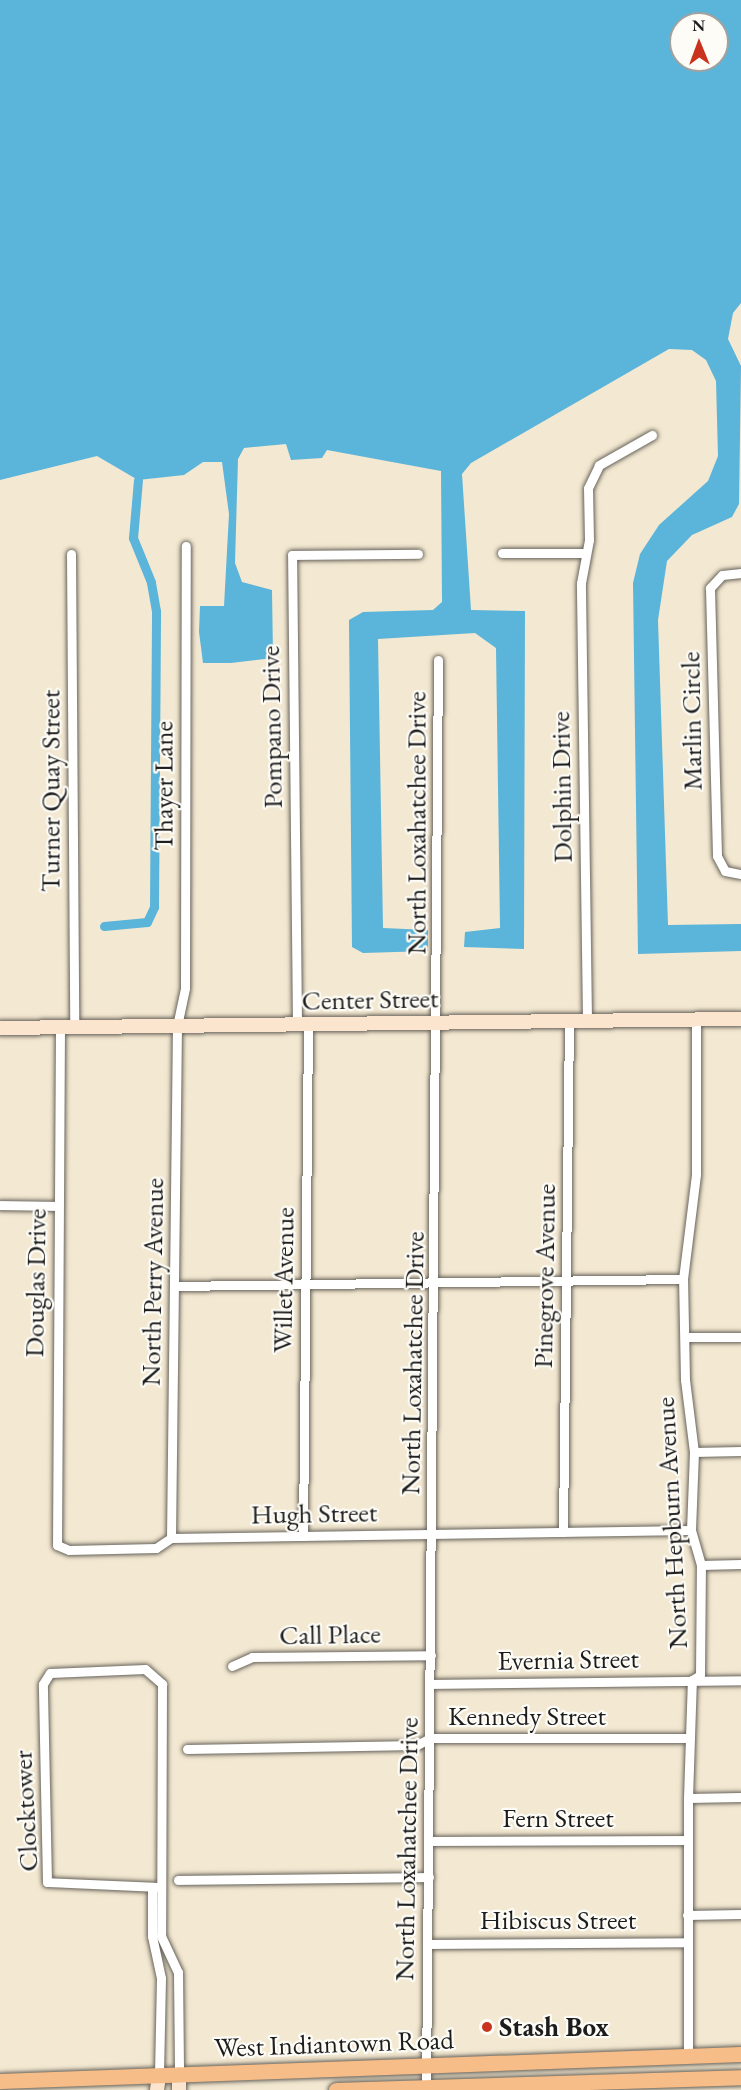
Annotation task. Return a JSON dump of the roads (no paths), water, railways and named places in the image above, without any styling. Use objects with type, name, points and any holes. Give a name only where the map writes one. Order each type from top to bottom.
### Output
[{"type":"main road","name":"West Indiantown Road","points":[[0,2081],[158,2083],[427,2066],[741,2054]]},
{"type":"main road","name":"West Indiantown Road","points":[[336,2090],[686,2084],[741,2077]]},
{"type":"street","name":"Dolphin Drive","points":[[587,1020],[581,583],[586,553],[591,475],[652,435]]},
{"type":"street","name":"Thayer Lane","points":[[177,1026],[185,988],[186,546]]},
{"type":"street","points":[[502,553],[586,553]]},
{"type":"street","name":"Turner Quay Street","points":[[67,1027],[71,554]]},
{"type":"street","name":"Pompano Drive","points":[[303,1024],[292,555],[418,554]]},
{"type":"street","name":"Marlin Circle","points":[[741,573],[722,575],[710,588],[717,856],[725,871],[741,874]]},
{"type":"street","name":"North Loxahatchee Drive","points":[[426,2088],[439,1022],[438,660]]},
{"type":"street","name":"Center Street","points":[[0,1028],[741,1018]]},
{"type":"street","name":"North Hepburn Avenue","points":[[688,2056],[688,1797],[692,1680],[700,1675],[701,1565],[691,1530],[694,1452],[683,1279],[696,1173],[696,1019]]},
{"type":"street","name":"Pinegrove Avenue","points":[[563,1532],[569,1021]]},
{"type":"street","name":"Willet Avenue","points":[[303,1024],[305,1284],[303,1536]]},
{"type":"street","name":"North Perry Avenue","points":[[171,1538],[177,1026]]},
{"type":"street","name":"Douglas Drive","points":[[54,1540],[58,1206],[67,1027]]},
{"type":"street","points":[[0,1205],[58,1206]]},
{"type":"street","points":[[174,1286],[683,1279]]},
{"type":"street","points":[[685,1337],[741,1337]]},
{"type":"street","points":[[694,1452],[741,1451]]},
{"type":"street","name":"Hugh Street","points":[[54,1540],[69,1550],[156,1548],[171,1538],[691,1530]]},
{"type":"street","points":[[701,1565],[741,1564]]},
{"type":"street","name":"Call Place","points":[[232,1666],[252,1657],[431,1655]]},
{"type":"street","name":"Clocktower","points":[[156,1887],[47,1882],[43,1684],[59,1669],[145,1669],[162,1684],[156,1887],[152,1935],[161,1978],[158,2083]]},
{"type":"street","name":"Evernia Street","points":[[431,1684],[741,1680]]},
{"type":"street","name":"Kennedy Street","points":[[187,1749],[417,1745],[430,1738],[690,1738]]},
{"type":"street","points":[[688,1797],[741,1797]]},
{"type":"street","name":"Fern Street","points":[[429,1841],[688,1840]]},
{"type":"street","points":[[178,1880],[429,1877]]},
{"type":"street","name":"Clocktower","points":[[156,1887],[161,1936],[178,1972],[179,2082]]},
{"type":"street","points":[[687,1915],[741,1914]]},
{"type":"street","name":"Hibiscus Street","points":[[428,1944],[688,1942]]},
{"type":"water","points":[[0,0],[741,0],[741,303],[733,313],[728,339],[741,366],[739,504],[732,517],[692,535],[667,561],[658,620],[668,925],[741,924],[741,951],[638,954],[633,583],[640,554],[659,525],[708,481],[718,456],[716,381],[706,360],[692,350],[669,349],[471,463],[462,474],[471,610],[525,611],[524,949],[464,947],[465,932],[500,928],[496,648],[475,633],[378,639],[383,928],[428,930],[428,951],[363,953],[352,947],[349,620],[363,612],[433,610],[442,602],[441,471],[327,450],[322,458],[291,460],[286,444],[244,448],[238,459],[235,563],[242,582],[272,590],[273,658],[231,663],[203,663],[199,632],[200,606],[224,606],[229,514],[222,462],[203,462],[184,475],[138,480],[97,456],[0,480]]},
{"type":"waterway","points":[[104,926],[147,922],[154,907],[156,611],[151,582],[133,538],[138,480]]},
{"type":"place","name":"Stash Box","points":[[487,2027]]}]
